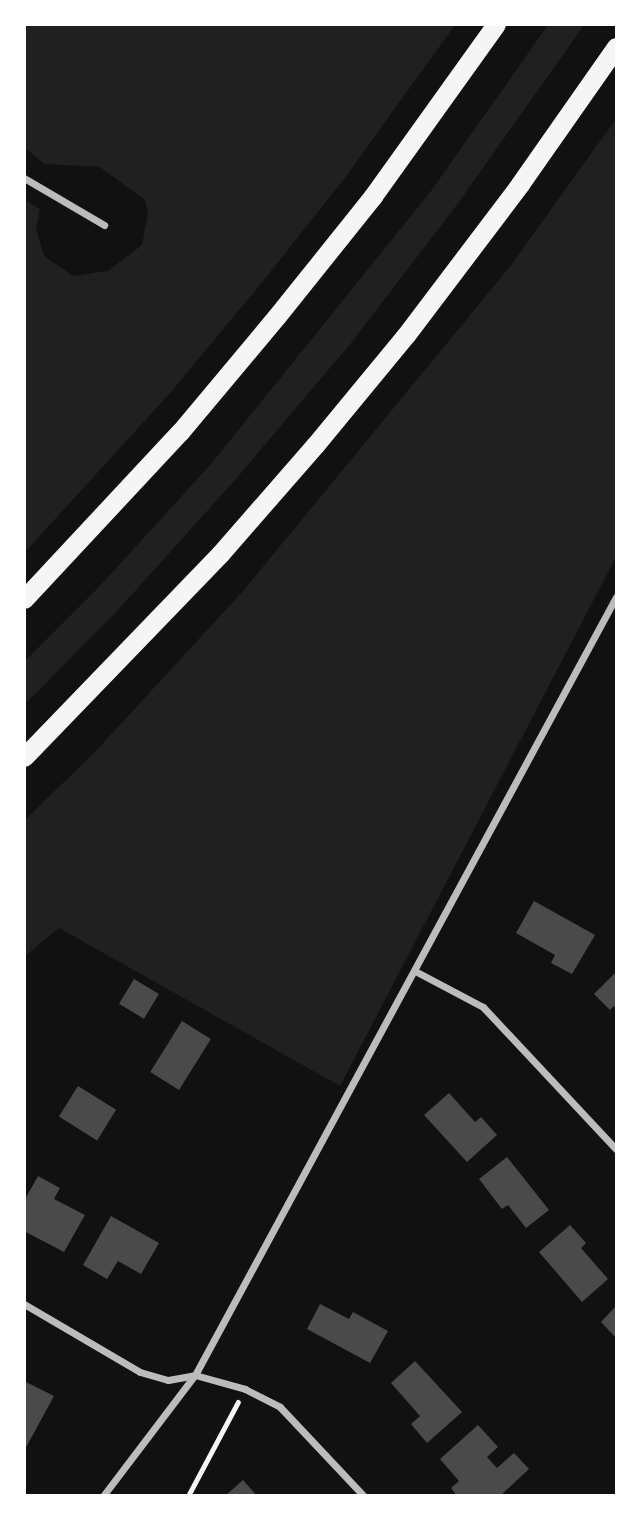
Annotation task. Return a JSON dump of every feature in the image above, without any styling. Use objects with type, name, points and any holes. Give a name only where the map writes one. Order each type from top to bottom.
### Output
[{"type":"highway","points":[[24,599],[180,432],[277,316],[373,196],[496,24]]},
{"type":"highway","points":[[24,757],[202,573],[316,444],[406,335],[520,184],[617,47]]},
{"type":"street","points":[[24,178],[104,225]]},
{"type":"street","points":[[103,1496],[195,1375],[617,597]]},
{"type":"street","points":[[415,971],[483,1007],[617,1150]]},
{"type":"street","points":[[24,1304],[140,1372],[168,1380],[195,1375],[245,1388],[280,1407],[364,1496]]},
{"type":"path","points":[[188,1496],[245,1388]]},
{"type":"shaded area","points":[[25,24],[455,25],[344,179],[263,281],[171,392],[25,552],[25,200],[40,209],[36,229],[44,256],[73,276],[108,271],[142,245],[148,213],[145,200],[100,167],[45,164],[25,148]]},
{"type":"shaded area","points":[[548,25],[584,25],[456,206],[351,343],[235,480],[118,610],[25,704],[25,661],[99,587],[211,464],[431,191]]},
{"type":"shaded area","points":[[616,119],[616,557],[340,1086],[59,928],[25,956],[25,820],[95,752],[244,590],[512,264]]},
{"type":"building","points":[[534,901],[595,935],[572,974],[551,963],[555,955],[516,933]]},
{"type":"building","points":[[616,972],[616,1009],[614,1006],[610,1010],[594,994]]},
{"type":"building","points":[[134,979],[159,994],[144,1019],[119,1004]]},
{"type":"building","points":[[182,1021],[211,1039],[179,1090],[150,1072]]},
{"type":"building","points":[[78,1086],[116,1110],[97,1140],[59,1117]]},
{"type":"building","points":[[449,1093],[475,1122],[481,1117],[497,1135],[467,1162],[424,1115]]},
{"type":"building","points":[[507,1157],[549,1210],[526,1228],[508,1205],[502,1209],[479,1179]]},
{"type":"building","points":[[38,1176],[60,1188],[54,1199],[85,1215],[64,1252],[24,1231],[24,1201]]},
{"type":"building","points":[[111,1216],[159,1243],[141,1274],[118,1261],[107,1279],[83,1265]]},
{"type":"building","points":[[570,1225],[586,1243],[581,1248],[608,1279],[582,1302],[539,1252]]},
{"type":"building","points":[[320,1304],[349,1319],[353,1312],[388,1331],[370,1363],[307,1329]]},
{"type":"building","points":[[616,1306],[616,1338],[601,1322]]},
{"type":"building","points":[[415,1361],[462,1412],[427,1443],[411,1424],[420,1416],[391,1383]]},
{"type":"building","points":[[24,1381],[54,1396],[24,1451]]},
{"type":"building","points":[[478,1425],[498,1447],[487,1457],[497,1468],[514,1453],[529,1469],[500,1496],[457,1496],[451,1488],[459,1481],[440,1459]]},
{"type":"building","points":[[243,1480],[257,1496],[225,1496]]}]
